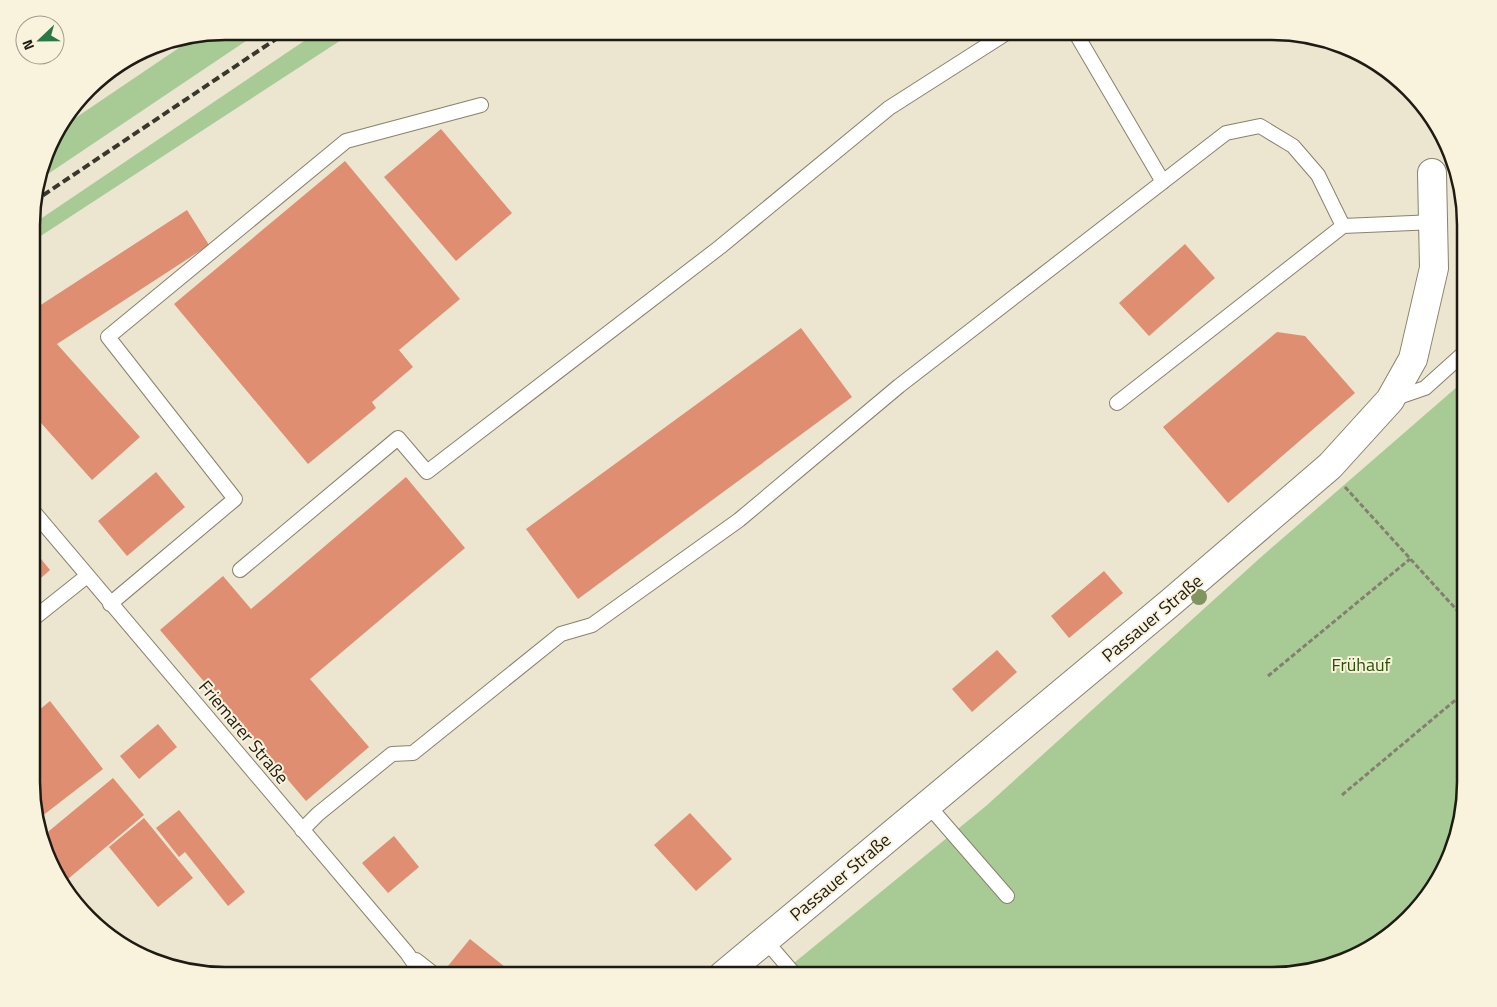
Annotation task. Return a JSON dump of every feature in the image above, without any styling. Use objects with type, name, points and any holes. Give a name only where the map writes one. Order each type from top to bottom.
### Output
[{"type":"street","name":"Passauer Straße","points":[[733,967],[1170,603],[1330,466],[1390,400],[1413,359],[1434,268],[1435,222],[1432,173]]},
{"type":"lane","points":[[240,570],[398,438],[428,472],[720,247],[889,108],[995,40]]},
{"type":"lane","points":[[1080,40],[1164,182]]},
{"type":"lane","points":[[110,604],[234,499],[108,337],[346,141],[481,105]]},
{"type":"lane","points":[[302,830],[318,814],[392,754],[413,753],[561,634],[592,625],[739,520],[899,386],[1226,132],[1260,126],[1293,146],[1318,175],[1343,226]]},
{"type":"lane","points":[[1117,403],[1343,226],[1435,222]]},
{"type":"lane","points":[[1390,400],[1425,388],[1457,359]]},
{"type":"lane","name":"Friemarer Straße","points":[[40,520],[407,953]]},
{"type":"lane","points":[[40,613],[86,576]]},
{"type":"lane","points":[[927,804],[1007,896]]},
{"type":"lane","points":[[765,940],[788,967]]},
{"type":"lane","points":[[407,953],[417,967]]},
{"type":"lane","points":[[407,953],[424,967]]},
{"type":"path","points":[[1330,466],[1342,483],[1457,610]]},
{"type":"path","points":[[1268,676],[1410,558]]},
{"type":"path","points":[[1342,796],[1457,699]]},
{"type":"green space","points":[[213,40],[248,40],[47,175],[59,143],[73,120],[183,45]]},
{"type":"green space","points":[[306,40],[341,40],[40,236],[40,219]]},
{"type":"green space","name":"Frühauf","points":[[1457,387],[1457,794],[1451,830],[1438,864],[1426,885],[1394,921],[1375,936],[1343,953],[1320,961],[1284,967],[789,967],[986,806],[1260,558]]},
{"type":"building","points":[[441,129],[512,213],[456,261],[384,177]]},
{"type":"building","points":[[345,161],[460,299],[399,350],[413,367],[372,402],[376,408],[308,464],[174,304]]},
{"type":"building","points":[[187,210],[209,245],[57,344],[140,437],[92,480],[40,422],[40,305]]},
{"type":"building","points":[[1185,244],[1215,278],[1149,336],[1119,303]]},
{"type":"building","points":[[801,328],[852,397],[578,599],[526,529]]},
{"type":"building","points":[[1277,332],[1305,336],[1355,393],[1228,503],[1163,427]]},
{"type":"building","points":[[156,472],[185,507],[127,556],[98,521]]},
{"type":"building","points":[[406,477],[465,548],[310,679],[369,747],[306,801],[160,630],[223,576],[251,609]]},
{"type":"building","points":[[40,558],[50,570],[40,579]]},
{"type":"building","points":[[1104,571],[1123,593],[1069,638],[1051,616]]},
{"type":"building","points":[[997,650],[1017,672],[972,712],[952,689]]},
{"type":"building","points":[[50,701],[103,769],[43,815],[40,794],[40,709]]},
{"type":"building","points":[[158,724],[177,747],[139,779],[120,756]]},
{"type":"building","points":[[113,778],[144,815],[68,879],[54,853],[47,833]]},
{"type":"building","points":[[179,810],[245,892],[228,906],[185,852],[179,857],[156,828]]},
{"type":"building","points":[[690,813],[732,859],[696,891],[654,845]]},
{"type":"building","points":[[144,818],[193,878],[158,907],[109,847]]},
{"type":"building","points":[[394,836],[419,867],[388,893],[362,863]]},
{"type":"building","points":[[470,939],[505,967],[449,967],[448,966]]},
{"type":"railway","points":[[43,195],[275,40]]}]
